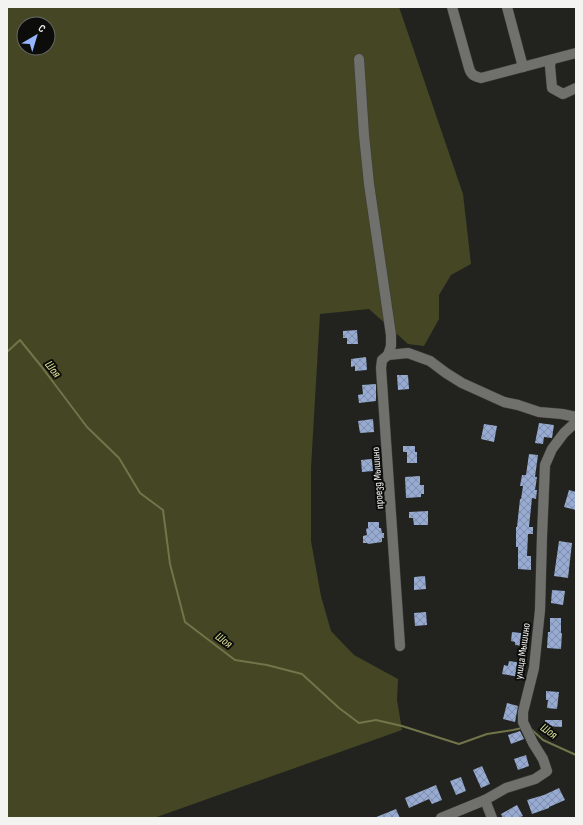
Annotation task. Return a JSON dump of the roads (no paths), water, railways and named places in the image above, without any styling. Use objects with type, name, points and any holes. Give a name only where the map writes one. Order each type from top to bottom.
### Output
[{"type":"street","points":[[452,7],[470,74],[474,77],[480,78],[576,53]]},
{"type":"street","points":[[508,9],[523,67]]},
{"type":"street","name":"проезд Мышино","points":[[359,59],[369,184],[392,335],[388,355],[382,360],[381,368],[400,646]]},
{"type":"street","points":[[551,60],[550,72],[552,88],[563,94],[576,88]]},
{"type":"street","points":[[388,355],[408,353],[430,361],[462,383],[504,402],[539,412],[576,417]]},
{"type":"street","name":"улица Мышино","points":[[441,818],[485,800],[506,788],[535,779],[547,771],[543,759],[523,722],[523,712],[534,668],[540,610],[545,465],[552,449],[564,433],[576,422]]},
{"type":"street","points":[[485,800],[492,818]]},
{"type":"waterway","name":"Шоя","points":[[7,352],[20,340],[87,427],[119,458],[140,493],[163,510],[170,564],[185,622],[235,660],[267,665],[302,674],[339,708],[359,723],[376,720],[402,726],[459,744],[487,734],[522,728]]},
{"type":"waterway","name":"Шоя","points":[[531,729],[543,740],[576,755]]}]
